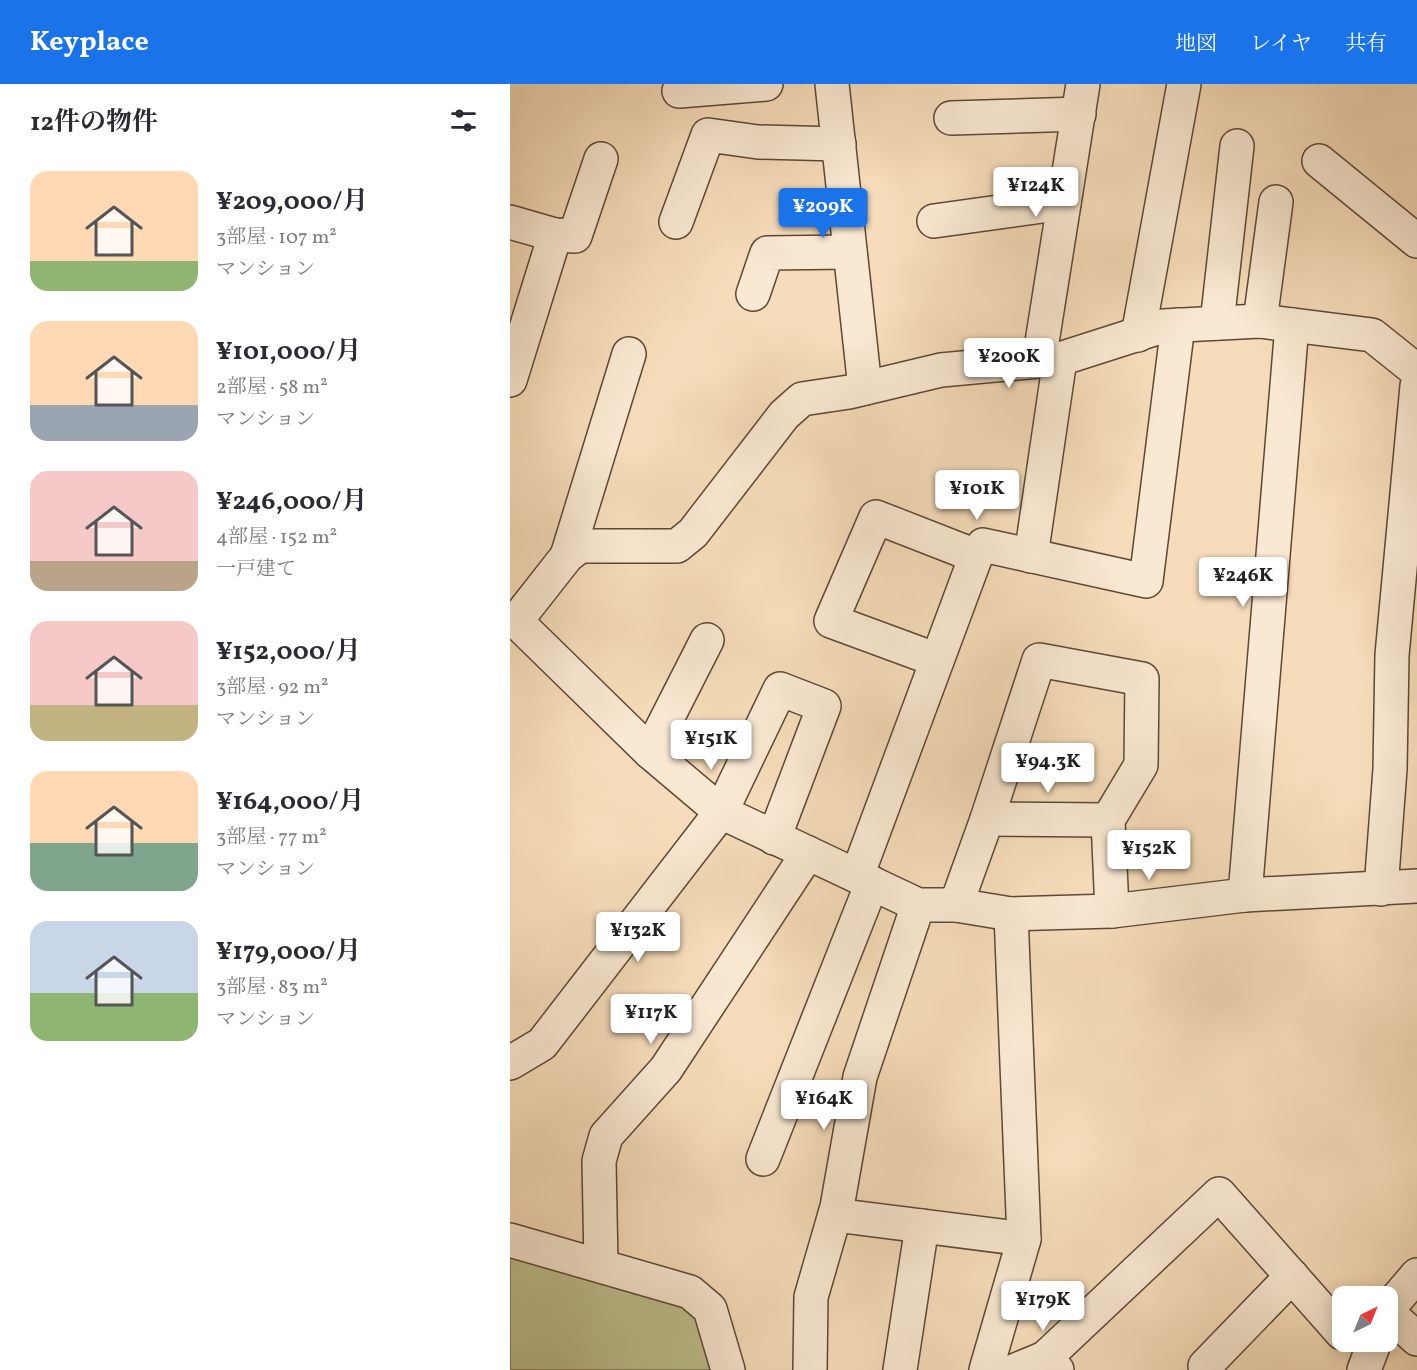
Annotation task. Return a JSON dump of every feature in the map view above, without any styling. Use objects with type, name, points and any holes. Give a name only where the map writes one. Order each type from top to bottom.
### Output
[{"type":"street","points":[[681,84],[679,91],[766,84]]},
{"type":"street","points":[[832,84],[865,388]]},
{"type":"street","points":[[1138,335],[1184,84]]},
{"type":"street","points":[[951,118],[1081,99],[1064,203],[1031,556]]},
{"type":"street","points":[[676,222],[708,135],[758,142],[839,144]]},
{"type":"street","points":[[1217,323],[1237,146]]},
{"type":"street","points":[[510,222],[555,235],[575,237],[601,159]]},
{"type":"street","points":[[1319,161],[1417,241]]},
{"type":"street","points":[[1260,321],[1276,202]]},
{"type":"street","points":[[934,221],[1064,203]]},
{"type":"street","points":[[511,371],[555,235]]},
{"type":"street","points":[[753,294],[767,253],[850,252]]},
{"type":"street","points":[[1417,371],[1372,335],[1260,321],[1163,326],[1049,360],[941,370],[865,388],[801,399],[784,415],[693,533],[677,546],[580,546],[567,556],[513,620],[650,752],[721,812],[918,905],[956,905],[1011,914],[1112,911],[1245,895],[1417,886]]},
{"type":"street","points":[[762,1159],[864,879],[937,660],[976,556],[983,545],[1146,581],[1178,325]]},
{"type":"street","points":[[1245,895],[1292,325]]},
{"type":"street","points":[[567,556],[629,354]]},
{"type":"street","points":[[1382,889],[1404,768],[1405,655],[1417,386]]},
{"type":"street","points":[[937,660],[831,621],[876,517],[976,556]]},
{"type":"street","points":[[650,752],[707,640]]},
{"type":"street","points":[[956,905],[1040,660],[1142,679],[1141,765],[1108,820],[1112,911]]},
{"type":"street","points":[[510,1063],[542,1044],[721,812],[780,689],[824,706],[774,838]]},
{"type":"street","points":[[987,819],[1108,820]]},
{"type":"street","points":[[601,1265],[599,1161],[606,1136],[666,1069],[808,853]]},
{"type":"street","points":[[810,1370],[811,1297],[835,1215],[860,1077],[918,905]]},
{"type":"street","points":[[986,1370],[1024,1239],[1011,914]]},
{"type":"street","points":[[1039,1366],[1219,1194],[1332,1322]]},
{"type":"street","points":[[835,1215],[1024,1239]]},
{"type":"street","points":[[900,1370],[922,1226]]},
{"type":"street","points":[[510,1240],[690,1292],[710,1309],[728,1370]]},
{"type":"street","points":[[1398,1299],[1417,1275]]},
{"type":"street","points":[[1205,1366],[1292,1276]]},
{"type":"street","points":[[1398,1321],[1417,1339]]},
{"type":"green space","points":[[510,1254],[710,1309],[726,1370],[510,1370]]}]
